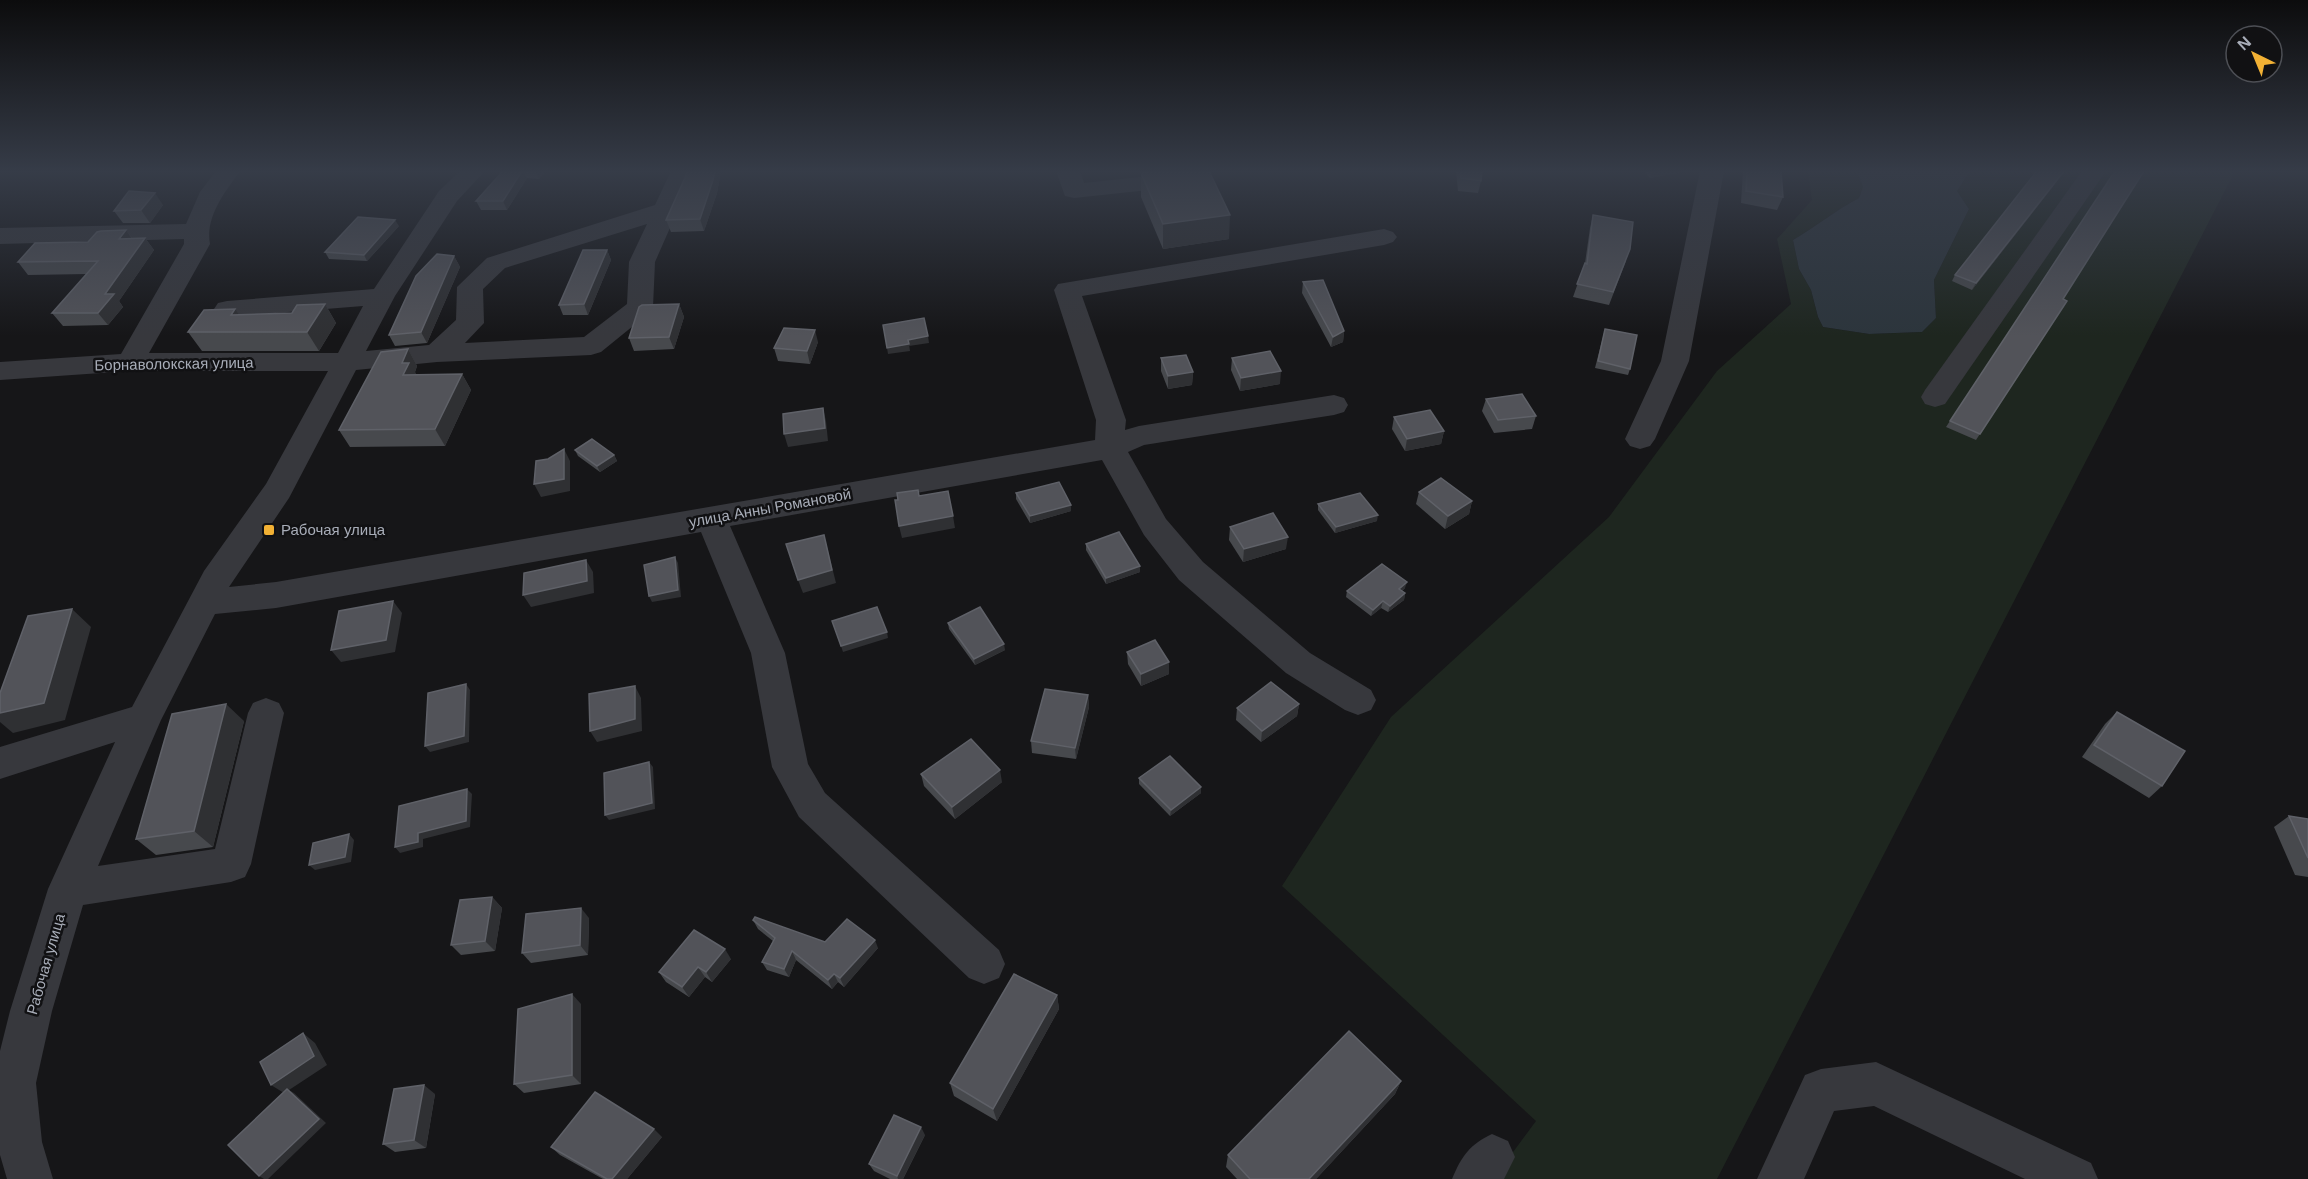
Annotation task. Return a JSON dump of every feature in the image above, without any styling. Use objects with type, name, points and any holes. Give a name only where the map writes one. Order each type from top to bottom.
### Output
[{"type":"street","points":[[130,362],[197,244],[195,231],[197,226]]},
{"type":"street","name":"Рабочая улица","points":[[30,1179],[19,1142],[14,1083],[15,1016],[68,889],[144,718],[216,580],[278,490],[382,296],[428,226]]},
{"type":"street","points":[[437,353],[470,323],[470,287],[496,263],[614,226]]},
{"type":"street","name":"Борнаволокская улица","points":[[0,371],[130,362],[348,362],[437,353],[591,346],[640,307],[642,262],[658,226]]},
{"type":"street","points":[[1640,439],[1676,361],[1702,226]]},
{"type":"street","points":[[1935,397],[2055,226]]},
{"type":"street","points":[[0,236],[195,231]]},
{"type":"street","points":[[1358,700],[1298,663],[1191,571],[1155,527],[1110,448],[1111,420],[1067,290],[1384,237]]},
{"type":"street","points":[[227,309],[382,296]]},
{"type":"street","name":"улица Анны Романовой","points":[[204,603],[276,595],[1110,448],[1138,436],[1334,405]]},
{"type":"street","points":[[711,518],[768,653],[790,766],[812,804],[984,964]]},
{"type":"street","points":[[68,889],[231,864],[266,713]]},
{"type":"street","points":[[0,763],[144,718]]},
{"type":"street","points":[[1780,1179],[1821,1091],[1876,1084],[2075,1179]]},
{"type":"shaded area","points":[[1789,226],[1814,226],[1793,240],[1799,269],[1811,290],[1823,327],[1869,334],[1922,332],[1936,318],[1934,280],[1961,226],[2207,226],[1717,1179],[1493,1179],[1536,1121],[1282,886],[1391,717],[1609,517],[1717,371],[1791,304],[1777,239]]},
{"type":"shaded area","points":[[1814,226],[1961,226],[1934,280],[1936,318],[1922,332],[1869,334],[1823,327],[1811,290],[1799,269],[1793,240]]},
{"type":"building","points":[[349,226],[390,226],[364,255],[325,252]]},
{"type":"building","points":[[1592,226],[1633,226],[1630,249],[1613,292],[1577,284],[1585,263],[1587,264]]},
{"type":"building","points":[[1994,226],[2021,226],[1976,283],[1955,275]]},
{"type":"building","points":[[2079,226],[2109,226],[2063,299],[2067,301],[1980,434],[1950,421]]},
{"type":"building","points":[[126,230],[119,239],[145,238],[105,294],[114,294],[98,313],[52,313],[98,261],[18,262],[35,243],[88,242],[97,232]]},
{"type":"building","points":[[583,250],[607,250],[584,304],[559,305]]},
{"type":"building","points":[[437,254],[454,256],[421,332],[389,335],[416,276]]},
{"type":"building","points":[[1323,280],[1344,331],[1333,337],[1303,282]]},
{"type":"building","points":[[325,304],[307,332],[188,332],[204,310],[235,309],[231,315],[292,313],[297,305]]},
{"type":"building","points":[[679,304],[669,337],[629,338],[639,307]]},
{"type":"building","points":[[924,318],[928,336],[908,340],[909,344],[887,348],[883,325]]},
{"type":"building","points":[[784,328],[815,330],[807,351],[774,348]]},
{"type":"building","points":[[1605,329],[1637,335],[1630,369],[1598,361]]},
{"type":"building","points":[[408,349],[402,363],[409,363],[403,375],[462,374],[435,429],[339,430],[381,352]]},
{"type":"building","points":[[1270,351],[1281,371],[1241,378],[1232,358]]},
{"type":"building","points":[[1186,355],[1193,372],[1168,376],[1161,358]]},
{"type":"building","points":[[1522,394],[1536,416],[1498,420],[1486,399]]},
{"type":"building","points":[[823,408],[825,428],[784,434],[783,414]]},
{"type":"building","points":[[1430,410],[1444,431],[1407,439],[1394,417]]},
{"type":"building","points":[[592,439],[614,455],[597,466],[575,450]]},
{"type":"building","points":[[564,449],[564,479],[534,484],[536,461],[548,459]]},
{"type":"building","points":[[1441,478],[1472,501],[1448,516],[1419,492]]},
{"type":"building","points":[[1059,482],[1071,505],[1030,516],[1016,493]]},
{"type":"building","points":[[918,490],[919,496],[948,491],[953,516],[899,526],[895,500],[898,500],[897,493]]},
{"type":"building","points":[[1360,493],[1378,515],[1336,527],[1318,504]]},
{"type":"building","points":[[1273,513],[1288,537],[1244,549],[1230,527]]},
{"type":"building","points":[[1119,532],[1140,566],[1106,578],[1086,544]]},
{"type":"building","points":[[824,535],[832,570],[798,580],[786,544]]},
{"type":"building","points":[[675,557],[678,590],[649,596],[644,565]]},
{"type":"building","points":[[586,560],[587,581],[523,595],[524,573]]},
{"type":"building","points":[[1382,564],[1407,582],[1399,589],[1405,593],[1390,606],[1383,601],[1373,610],[1347,591]]},
{"type":"building","points":[[393,601],[386,640],[331,650],[339,611]]},
{"type":"building","points":[[877,607],[887,632],[841,646],[832,621]]},
{"type":"building","points":[[980,607],[1004,644],[974,659],[948,623]]},
{"type":"building","points":[[72,609],[44,703],[0,713],[0,693],[28,616]]},
{"type":"building","points":[[1155,640],[1169,662],[1141,674],[1127,652]]},
{"type":"building","points":[[1271,682],[1299,704],[1262,731],[1237,708]]},
{"type":"building","points":[[466,684],[464,736],[425,746],[428,693]]},
{"type":"building","points":[[635,686],[635,719],[590,731],[589,694]]},
{"type":"building","points":[[1045,689],[1088,695],[1075,748],[1031,741]]},
{"type":"building","points":[[226,704],[194,831],[136,839],[172,714]]},
{"type":"building","points":[[2117,712],[2185,751],[2162,786],[2094,745]]},
{"type":"building","points":[[971,739],[1000,770],[952,807],[921,774]]},
{"type":"building","points":[[1170,756],[1201,787],[1171,810],[1139,778]]},
{"type":"building","points":[[649,762],[652,803],[605,815],[604,773]]},
{"type":"building","points":[[467,789],[466,821],[418,833],[418,842],[395,847],[399,806]]},
{"type":"building","points":[[2289,816],[2308,819],[2308,858]]},
{"type":"building","points":[[349,834],[345,857],[309,865],[313,843]]},
{"type":"building","points":[[492,897],[485,941],[451,945],[460,900]]},
{"type":"building","points":[[581,908],[580,945],[522,953],[526,914]]},
{"type":"building","points":[[755,917],[825,942],[847,919],[875,940],[840,978],[834,974],[828,980],[792,951],[784,969],[762,962],[775,938],[753,920]]},
{"type":"building","points":[[694,930],[725,949],[706,972],[698,967],[682,987],[659,972]]},
{"type":"building","points":[[1014,974],[1057,995],[993,1109],[950,1083]]},
{"type":"building","points":[[572,994],[572,1075],[514,1084],[518,1009]]},
{"type":"building","points":[[1349,1031],[1401,1081],[1309,1179],[1250,1179],[1228,1155]]},
{"type":"building","points":[[303,1033],[314,1056],[271,1085],[260,1062]]},
{"type":"building","points":[[424,1085],[414,1140],[383,1144],[394,1089]]},
{"type":"building","points":[[287,1089],[319,1119],[259,1176],[228,1145]]},
{"type":"building","points":[[595,1092],[654,1129],[612,1179],[607,1179],[551,1147]]},
{"type":"building","points":[[894,1115],[921,1127],[897,1176],[869,1164]]},
{"type":"place","name":"Рабочая улица","points":[[269,530]]}]
